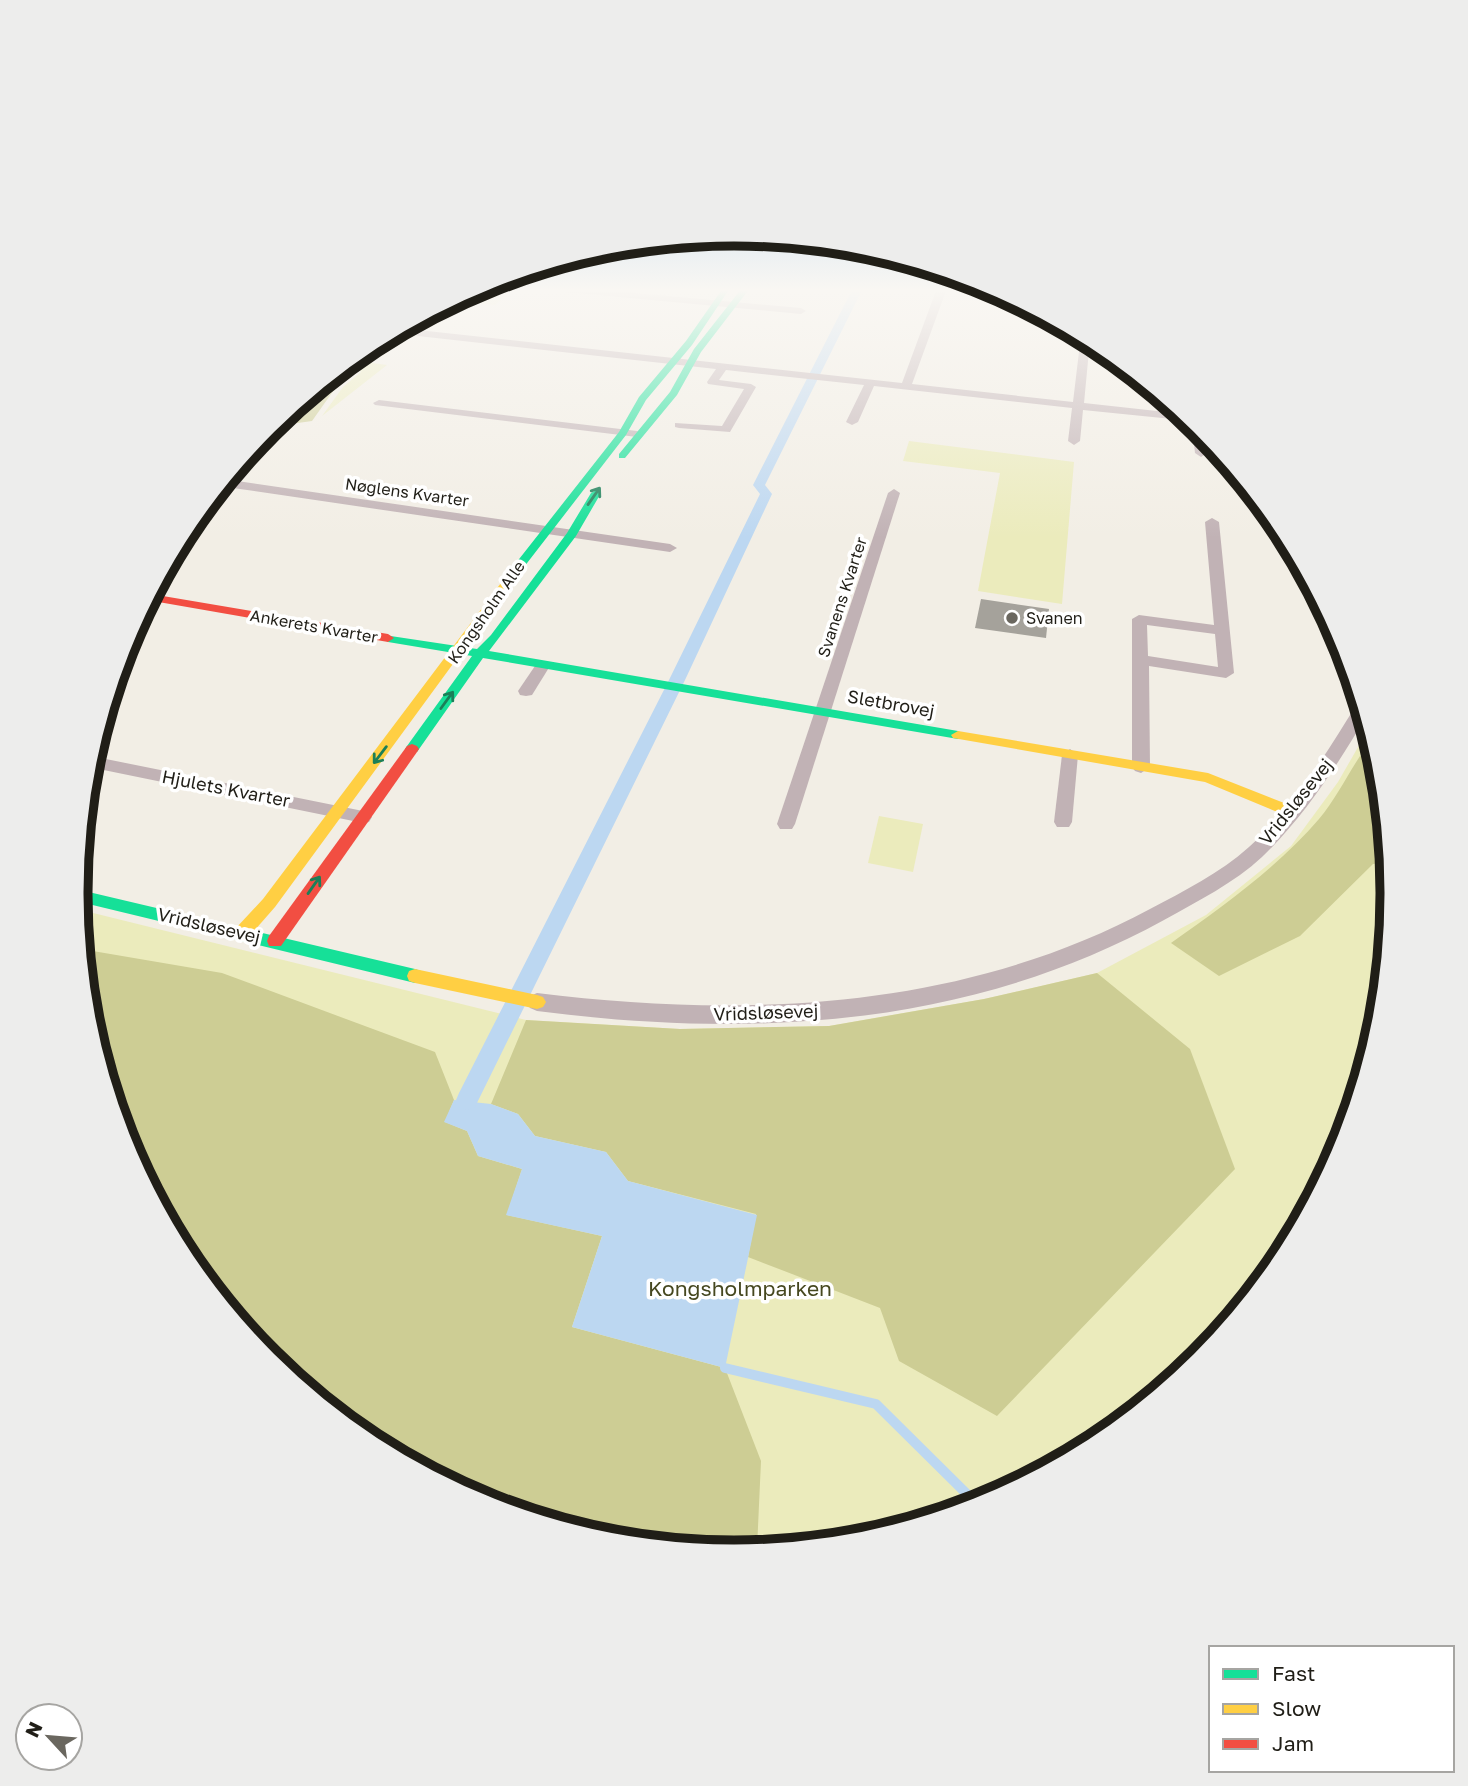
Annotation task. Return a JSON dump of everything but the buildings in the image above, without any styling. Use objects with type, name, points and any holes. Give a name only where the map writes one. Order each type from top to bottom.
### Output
[{"type":"street","name":"Kongsholm Alle","points":[[275,941],[479,655],[495,638],[572,534],[581,514],[630,433],[628,419],[665,371]]},
{"type":"street","name":"Kongsholm Alle","points":[[242,933],[338,812],[459,651],[473,626],[546,529],[630,433],[652,422],[687,371]]},
{"type":"street","points":[[678,425],[726,430],[751,387],[712,382],[720,371]]},
{"type":"street","points":[[762,371],[1169,416]]},
{"type":"street","points":[[906,387],[912,371]]},
{"type":"street","points":[[1074,441],[1083,371]]},
{"type":"street","points":[[852,422],[870,383]]},
{"type":"street","points":[[379,403],[630,433]]},
{"type":"street","points":[[1200,446],[1201,453]]},
{"type":"street","name":"Nøglens Kvarter","points":[[237,485],[670,548]]},
{"type":"street","name":"Svanens Kvarter","points":[[786,824],[894,493]]},
{"type":"street","points":[[1140,660],[1226,673],[1212,522]]},
{"type":"street","name":"Ankerets Kvarter","points":[[159,599],[479,655]]},
{"type":"street","points":[[1141,767],[1139,620],[1223,631]]},
{"type":"street","name":"Sletbrovej","points":[[479,655],[1208,778],[1292,812]]},
{"type":"street","points":[[526,691],[542,666]]},
{"type":"street","name":"Vridsløsevej","points":[[88,898],[483,992],[537,1002],[659,1015],[763,1015],[866,1007],[954,991],[1069,957],[1142,926],[1233,869],[1256,851],[1292,812],[1339,750],[1356,720]]},
{"type":"street","points":[[1063,822],[1070,755]]},
{"type":"street","name":"Hjulets Kvarter","points":[[101,763],[363,817]]},
{"type":"green space","points":[[353,371],[336,387],[312,421],[290,424]]},
{"type":"green space","points":[[379,371],[322,416],[343,387],[361,372]]},
{"type":"green space","points":[[909,441],[1074,462],[1062,604],[978,591],[1000,473],[903,461]]},
{"type":"green space","name":"Kongsholmparken","points":[[1362,741],[1375,809],[1379,851],[1379,935],[1375,977],[1368,1019],[1346,1101],[1314,1179],[1272,1252],[1247,1287],[1191,1350],[1128,1406],[1093,1431],[1020,1473],[981,1490],[942,1505],[860,1527],[818,1534],[734,1540],[650,1534],[608,1527],[526,1505],[487,1490],[448,1473],[375,1431],[340,1406],[277,1350],[221,1287],[196,1252],[154,1179],[137,1140],[122,1101],[100,1019],[93,977],[88,912],[526,1020],[680,1029],[829,1026],[984,999],[1097,973],[1206,915],[1291,846],[1338,782]]},
{"type":"green space","points":[[1360,756],[1366,759],[1375,809],[1379,863],[1373,864],[1300,936],[1219,976],[1171,943],[1249,886],[1286,854],[1330,804]]},
{"type":"green space","points":[[879,816],[923,824],[913,872],[868,863]]},
{"type":"green space","points":[[90,951],[222,973],[435,1052],[454,1100],[445,1122],[467,1131],[478,1156],[522,1169],[507,1215],[602,1236],[572,1327],[725,1368],[761,1461],[757,1539],[734,1540],[650,1534],[567,1517],[487,1490],[411,1453],[340,1406],[277,1350],[248,1319],[221,1287],[174,1216],[154,1179],[122,1101],[100,1019]]},
{"type":"green space","points":[[1097,973],[1190,1049],[1235,1169],[997,1416],[899,1361],[880,1308],[748,1257],[756,1214],[628,1181],[606,1152],[535,1136],[518,1114],[491,1104],[526,1020],[680,1029],[829,1026],[984,999]]},
{"type":"water","points":[[454,1100],[491,1104],[518,1114],[535,1136],[606,1152],[628,1181],[757,1215],[725,1368],[572,1327],[602,1236],[506,1215],[522,1169],[478,1156],[467,1131],[444,1122]]},
{"type":"waterway","points":[[467,1100],[677,680],[766,494],[759,485],[816,371]]},
{"type":"waterway","points":[[725,1368],[876,1404],[968,1495]]},
{"type":"traffic: fast","points":[[520,565],[623,433],[642,399],[665,371]]},
{"type":"traffic: fast","points":[[622,456],[674,393],[686,371]]},
{"type":"traffic: fast","points":[[412,749],[479,655],[495,638],[572,534],[596,493]]},
{"type":"traffic: fast","points":[[388,638],[958,735]]},
{"type":"traffic: fast","points":[[88,898],[415,976]]},
{"type":"traffic: slow","points":[[242,933],[269,903],[520,565]]},
{"type":"traffic: slow","points":[[958,735],[1208,778],[1292,812]]},
{"type":"traffic: slow","points":[[415,976],[537,1002]]},
{"type":"traffic: jam","points":[[159,599],[388,638]]},
{"type":"traffic: jam","points":[[275,941],[412,749]]},
{"type":"place","name":"Svanen","points":[[1012,618]]}]
